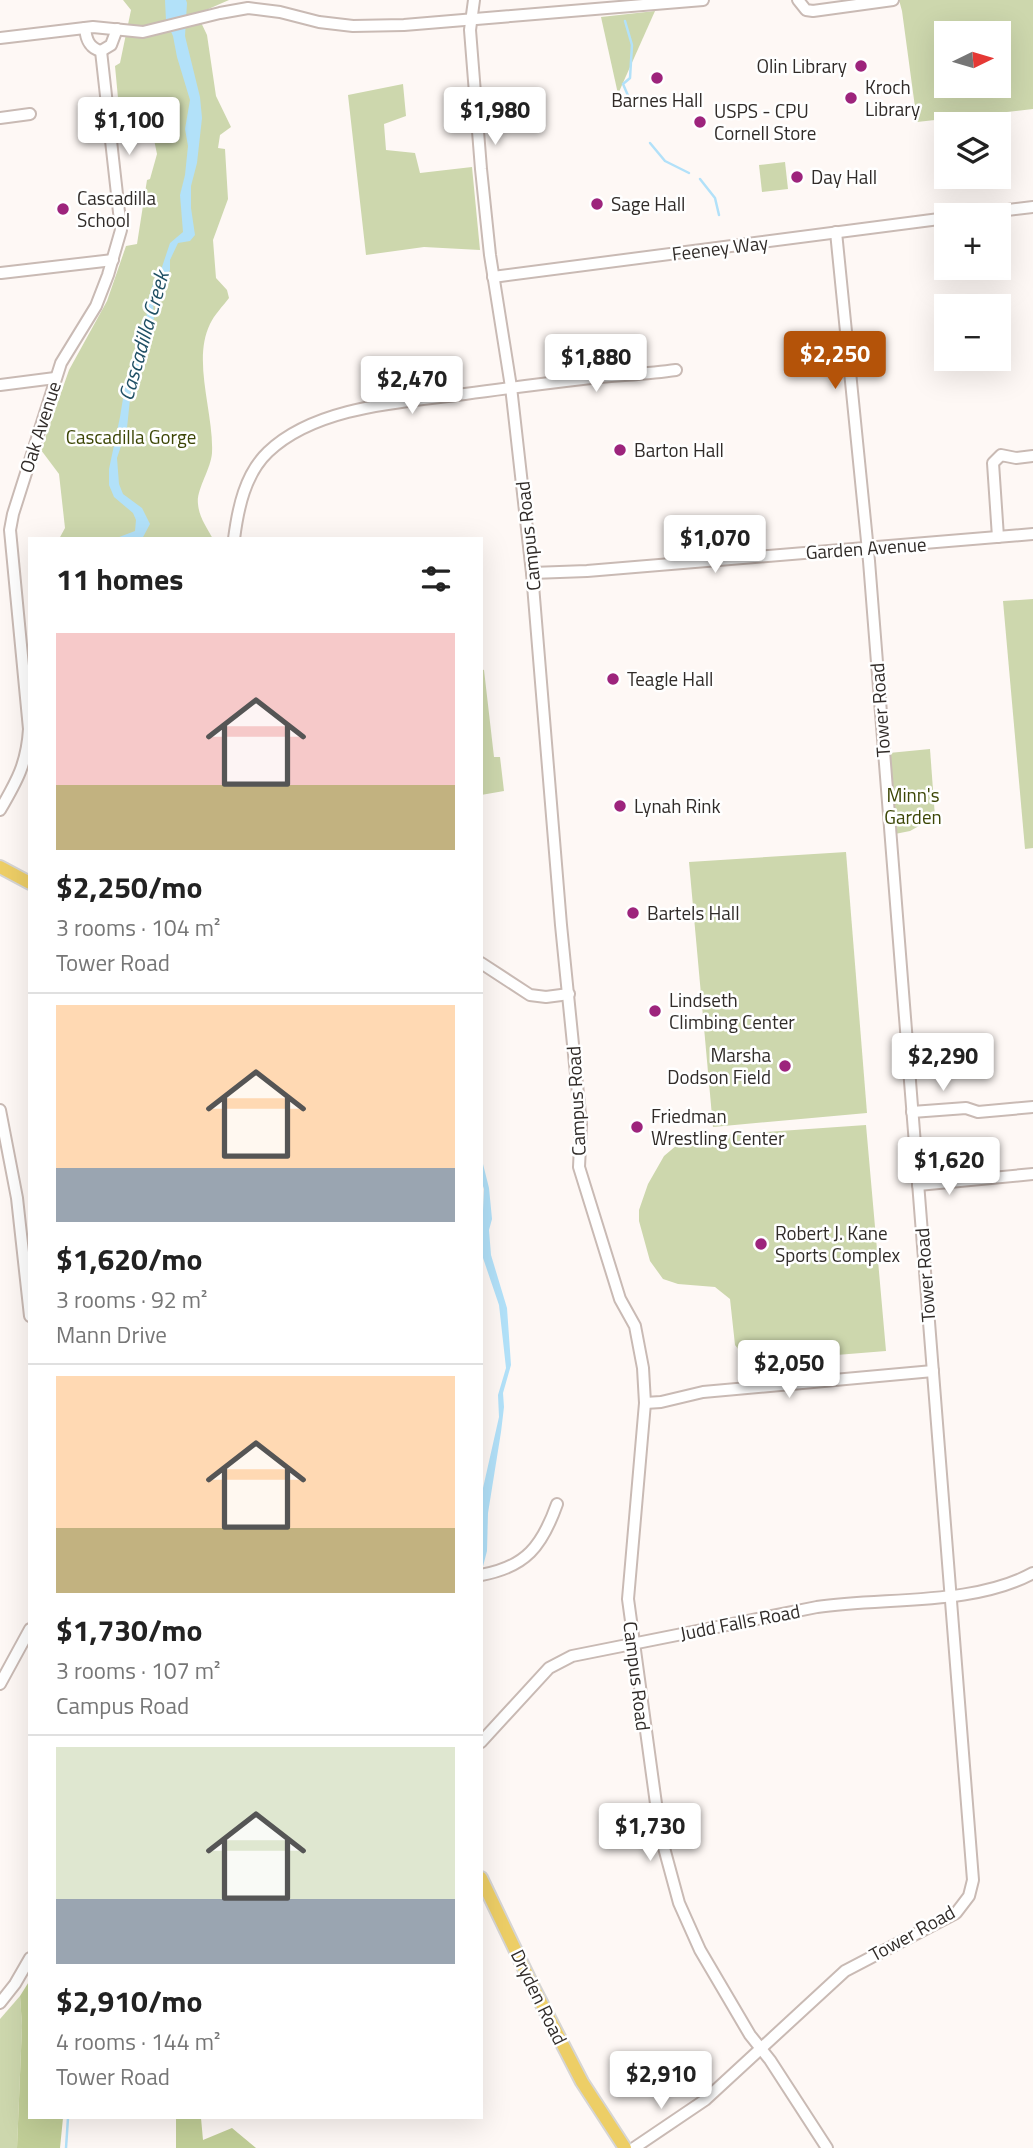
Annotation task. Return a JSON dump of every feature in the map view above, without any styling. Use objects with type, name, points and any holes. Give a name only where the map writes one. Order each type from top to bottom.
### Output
[{"type":"main road","points":[[0,867],[28,882]]},
{"type":"main road","name":"Dryden Road","points":[[483,1882],[582,2082],[625,2148]]},
{"type":"street","name":"Campus Road","points":[[474,0],[470,19],[471,61],[493,277],[510,387],[532,573],[561,926],[581,1124],[580,1170],[620,1299],[636,1331],[643,1368],[645,1403],[628,1600],[660,1833],[675,1891],[700,1950],[750,2035],[827,2148]]},
{"type":"street","points":[[0,38],[85,28],[152,31],[248,8],[353,26],[703,0]]},
{"type":"street","points":[[798,0],[806,10],[813,11],[893,0]]},
{"type":"street","name":"Oak Avenue","points":[[28,721],[5,530],[13,514],[61,363],[96,306],[121,230],[101,51],[90,45],[85,28]]},
{"type":"street","points":[[101,51],[111,45],[117,29]]},
{"type":"street","points":[[0,118],[30,114]]},
{"type":"street","points":[[1011,210],[1033,207]]},
{"type":"street","name":"Feeney Way","points":[[493,277],[934,220]]},
{"type":"street","name":"Tower Road","points":[[634,2148],[705,2101],[845,1970],[951,1916],[971,1890],[972,1860],[868,548],[836,232]]},
{"type":"street","points":[[1,273],[113,260]]},
{"type":"street","points":[[234,537],[239,508],[252,472],[269,451],[292,434],[324,420],[348,412],[440,396],[676,370]]},
{"type":"street","points":[[0,385],[55,379]]},
{"type":"street","points":[[998,537],[993,463],[1001,454],[1019,458],[1033,456]]},
{"type":"street","name":"Garden Avenue","points":[[532,573],[586,571],[1033,534]]},
{"type":"street","name":"Oak Avenue","points":[[0,810],[22,770],[28,748]]},
{"type":"street","points":[[483,963],[530,995],[569,995]]},
{"type":"street","points":[[912,1112],[966,1108],[978,1112],[1033,1107]]},
{"type":"street","points":[[0,1110],[5,1156],[21,1226],[28,1296]]},
{"type":"street","points":[[918,1185],[1033,1174]]},
{"type":"street","points":[[645,1403],[703,1392],[933,1371]]},
{"type":"street","points":[[485,1575],[511,1568],[528,1555],[537,1545],[556,1504]]},
{"type":"street","name":"Judd Falls Road","points":[[483,1740],[541,1676],[560,1661],[586,1652],[836,1604],[951,1596],[991,1590],[1033,1573]]},
{"type":"street","points":[[0,1684],[28,1633]]},
{"type":"street","points":[[0,2003],[28,1961]]},
{"type":"green space","name":"Cascadilla Gorge","points":[[123,0],[229,0],[197,14],[207,35],[216,96],[231,127],[220,135],[218,148],[225,149],[228,199],[213,240],[216,278],[227,290],[229,298],[210,324],[203,354],[212,453],[199,492],[198,504],[212,537],[60,537],[65,528],[59,474],[41,450],[69,370],[107,301],[126,246],[137,244],[147,180],[150,179],[157,154],[152,130],[121,130],[115,66],[120,63],[131,10]]},
{"type":"green space","points":[[899,0],[1033,0],[1033,109],[1006,112],[934,112],[934,120],[917,122]]},
{"type":"green space","points":[[655,11],[618,94],[601,17]]},
{"type":"green space","points":[[403,84],[406,116],[384,124],[386,150],[415,153],[420,173],[472,167],[480,250],[424,247],[366,255],[348,95]]},
{"type":"green space","points":[[785,162],[788,189],[762,192],[759,165]]},
{"type":"green space","points":[[1033,599],[1033,848],[1025,849],[1003,601]]},
{"type":"green space","points":[[483,670],[494,757],[500,757],[504,791],[483,795]]},
{"type":"green space","name":"Minn's Garden","points":[[930,749],[935,817],[910,831],[895,834],[889,753]]},
{"type":"green space","points":[[846,852],[867,1113],[713,1127],[689,862]]},
{"type":"green space","name":"Robert J. Kane Sports Complex","points":[[866,1125],[886,1351],[748,1362],[735,1345],[730,1299],[715,1287],[678,1284],[663,1279],[650,1261],[639,1221],[639,1210],[648,1184],[664,1156],[677,1145],[710,1136]]},
{"type":"green space","points":[[28,1983],[28,2119],[63,2119],[60,2148],[17,2148],[22,2026],[20,1996]]},
{"type":"green space","points":[[20,1996],[22,2026],[17,2148],[0,2148],[0,2019]]},
{"type":"green space","points":[[176,2119],[201,2119],[203,2140],[232,2128],[256,2148],[176,2148]]},
{"type":"water","points":[[165,0],[186,0],[185,36],[200,97],[202,118],[197,163],[191,186],[195,235],[190,241],[178,243],[170,260],[170,270],[153,303],[154,318],[139,370],[132,380],[127,428],[117,458],[119,484],[123,494],[142,508],[150,524],[143,537],[119,537],[135,531],[136,520],[133,513],[114,497],[109,485],[109,469],[126,380],[146,321],[148,300],[154,281],[160,273],[170,243],[183,232],[180,195],[185,175],[188,146],[185,129],[190,100],[173,36],[166,21]]},
{"type":"water","points":[[483,1164],[492,1219],[489,1230],[491,1255],[507,1308],[511,1365],[503,1393],[504,1407],[483,1566],[483,1488],[499,1417],[498,1395],[506,1368],[499,1305],[483,1258]]},
{"type":"waterway","points":[[625,21],[632,45],[630,78],[623,84],[633,107]]},
{"type":"waterway","points":[[650,143],[665,161],[689,173]]},
{"type":"waterway","points":[[700,179],[715,198],[719,215]]},
{"type":"waterway","name":"Cascadilla Creek","points":[[66,2148],[68,2119]]},
{"type":"place","name":"Olin Library","points":[[861,66]]},
{"type":"place","name":"Barnes Hall","points":[[657,78]]},
{"type":"place","name":"Kroch Library","points":[[851,98]]},
{"type":"place","name":"USPS - CPU Cornell Store","points":[[700,122]]},
{"type":"place","name":"Day Hall","points":[[797,177]]},
{"type":"place","name":"Sage Hall","points":[[597,204]]},
{"type":"place","name":"Cascadilla School","points":[[63,209]]},
{"type":"place","name":"Barton Hall","points":[[620,450]]},
{"type":"place","name":"Teagle Hall","points":[[613,679]]},
{"type":"place","name":"Lynah Rink","points":[[620,806]]},
{"type":"place","name":"Bartels Hall","points":[[633,913]]},
{"type":"place","name":"Lindseth Climbing Center","points":[[655,1011]]},
{"type":"place","name":"Marsha Dodson Field","points":[[785,1066]]},
{"type":"place","name":"Friedman Wrestling Center","points":[[637,1127]]},
{"type":"place","name":"Robert J. Kane Sports Complex","points":[[761,1244]]}]
